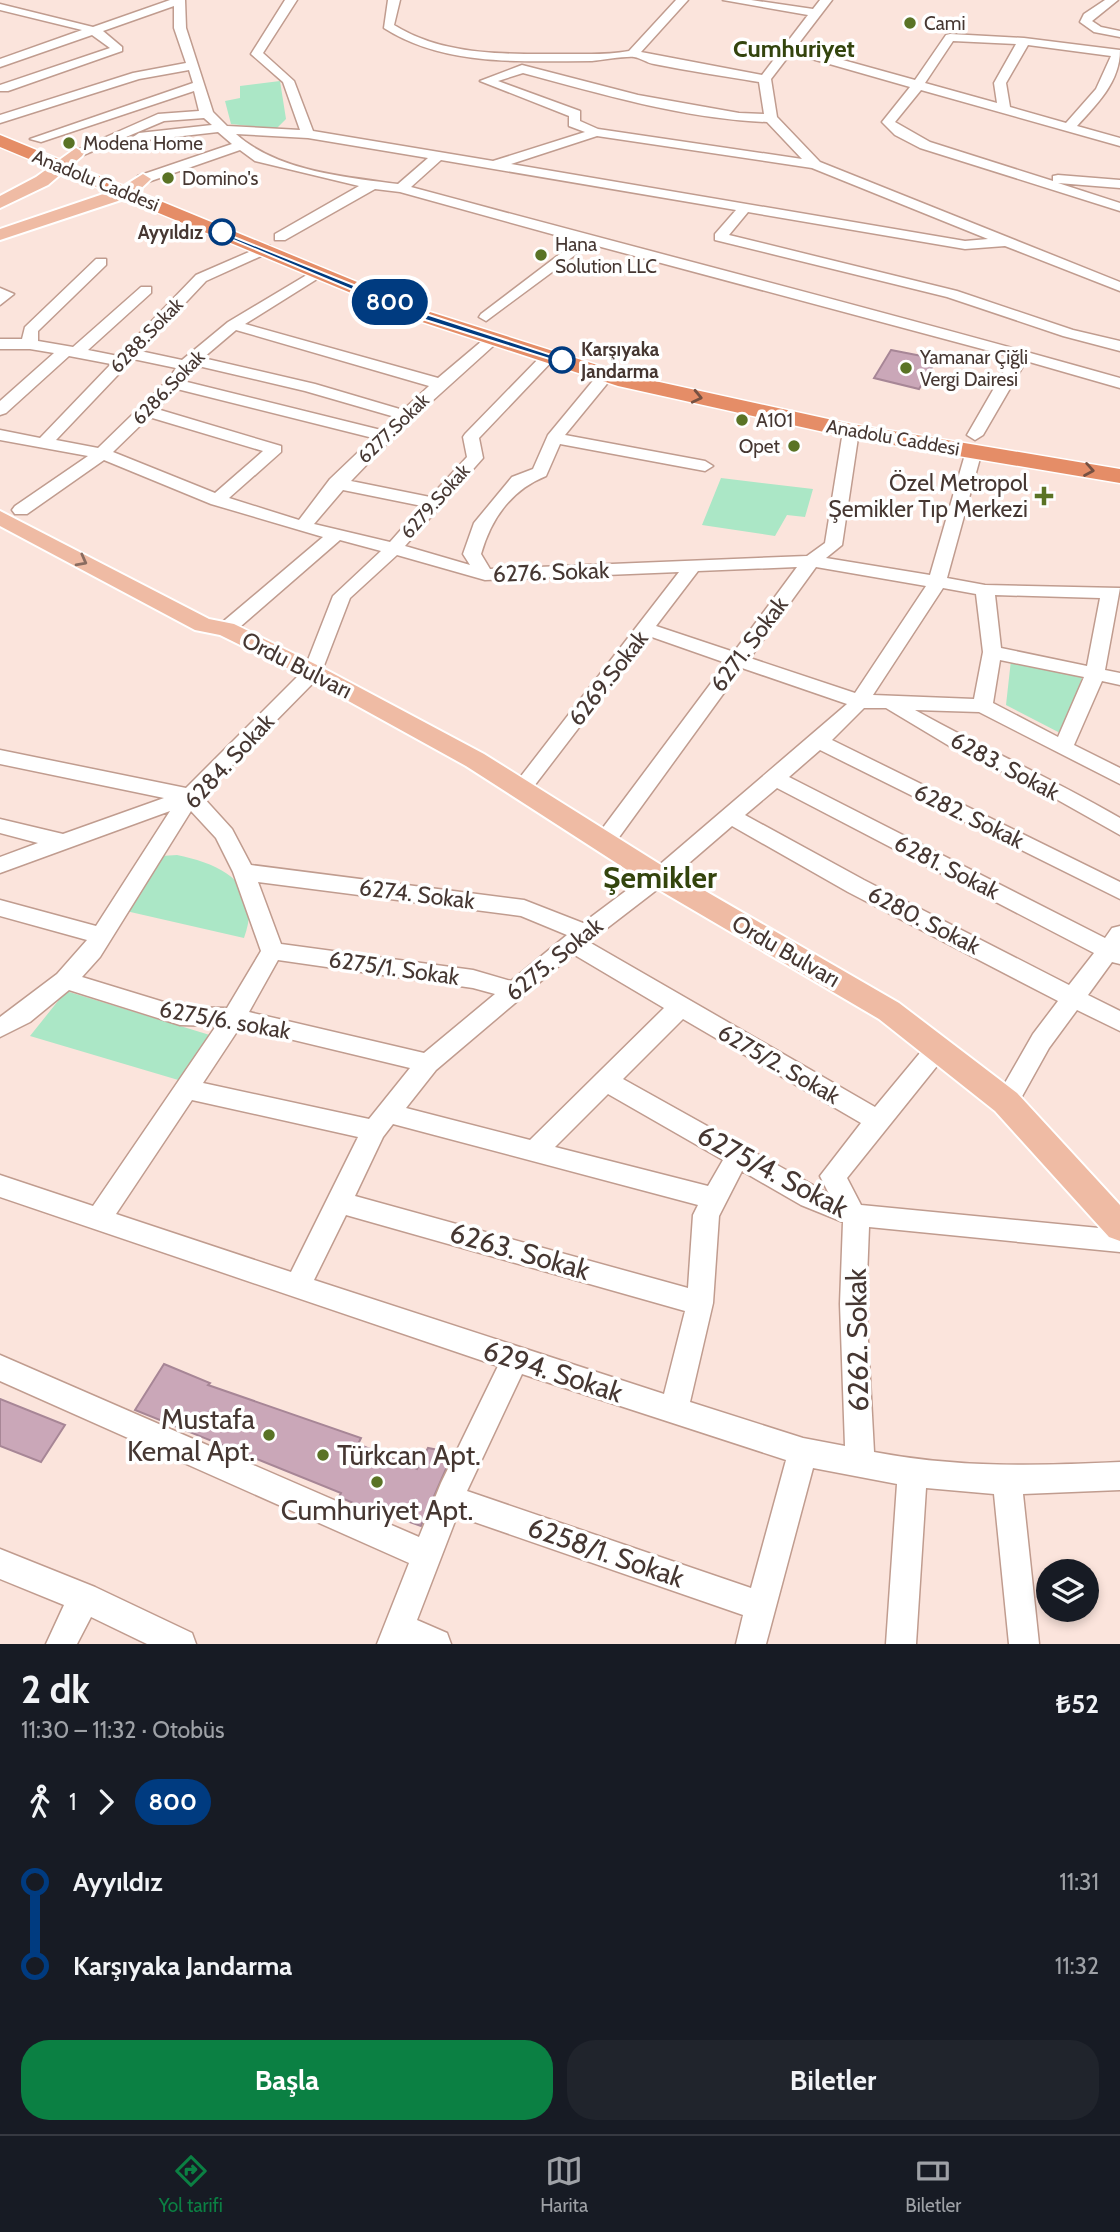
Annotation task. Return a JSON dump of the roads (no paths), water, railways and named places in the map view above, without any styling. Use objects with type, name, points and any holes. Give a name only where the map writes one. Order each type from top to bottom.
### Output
[{"type":"highway","name":"Anadolu Caddesi","points":[[0,122],[80,155],[135,185],[273,243],[486,317],[646,365],[1120,476]]},
{"type":"highway","name":"Anadolu Caddesi","points":[[0,140],[59,165],[135,185]]},
{"type":"highway","name":"Anadolu Caddesi","points":[[273,243],[320,271],[423,316],[607,374],[850,431],[1120,458]]},
{"type":"main road","points":[[0,203],[42,181],[59,165],[80,155]]},
{"type":"main road","points":[[42,181],[41,192],[51,198],[98,201]]},
{"type":"main road","points":[[0,235],[98,201],[135,185]]},
{"type":"main road","name":"Ordu Bulvarı","points":[[0,499],[10,514],[202,625],[226,629],[313,672],[475,760],[659,877],[889,1012],[1006,1102],[1120,1227]]},
{"type":"street","points":[[290,0],[257,54],[288,81],[308,134]]},
{"type":"street","points":[[394,0],[388,26],[400,37],[440,50],[480,54],[603,57],[633,53],[652,60],[765,79]]},
{"type":"street","points":[[633,53],[682,0]]},
{"type":"street","points":[[729,0],[816,13]]},
{"type":"street","points":[[815,165],[771,118],[765,79],[826,0]]},
{"type":"street","points":[[1112,0],[1086,20],[1094,28],[1120,34]]},
{"type":"street","points":[[0,63],[151,4],[178,1],[180,28],[194,65],[201,115]]},
{"type":"street","points":[[1,3],[27,13],[91,29],[111,38],[118,49],[4,88]]},
{"type":"street","points":[[9,20],[27,13]]},
{"type":"street","points":[[1068,128],[1102,90],[1119,53],[1024,41],[950,37],[918,85],[888,122],[899,132],[925,145],[1120,207]]},
{"type":"street","points":[[1004,110],[1000,83],[1024,41]]},
{"type":"street","points":[[790,48],[1120,142]]},
{"type":"street","points":[[0,122],[137,76],[194,65]]},
{"type":"street","points":[[771,118],[739,117],[638,99],[522,69],[486,81],[576,114],[573,123],[595,132],[815,165],[1120,287]]},
{"type":"street","points":[[80,155],[162,117],[198,89]]},
{"type":"street","points":[[36,139],[198,89]]},
{"type":"street","points":[[80,155],[201,115]]},
{"type":"street","points":[[162,117],[201,115],[241,145],[272,162],[401,188],[896,319],[1020,357],[1120,383]]},
{"type":"street","points":[[137,137],[219,129],[308,134],[611,183],[744,209],[965,245],[1003,242]]},
{"type":"street","points":[[493,166],[595,132]]},
{"type":"street","points":[[135,185],[241,145]]},
{"type":"street","points":[[401,188],[438,156]]},
{"type":"street","points":[[1021,176],[1120,184]]},
{"type":"street","name":"6288.Sokak","points":[[43,444],[201,278],[273,243],[373,184]]},
{"type":"street","points":[[744,209],[720,237],[952,294],[1120,346]]},
{"type":"street","points":[[486,317],[588,239]]},
{"type":"street","points":[[0,344],[30,337],[101,262]]},
{"type":"street","name":"6286.Sokak","points":[[10,514],[102,454],[174,383],[189,362],[233,325],[320,271]]},
{"type":"street","points":[[0,410],[146,290]]},
{"type":"street","points":[[0,292],[7,294],[0,300]]},
{"type":"street","points":[[233,325],[440,384]]},
{"type":"street","points":[[30,337],[70,352],[189,362],[309,387],[404,415]]},
{"type":"street","name":"6277.Sokak","points":[[303,527],[336,483],[404,415],[494,338]]},
{"type":"street","name":"6279.Sokak","points":[[392,550],[474,458],[471,437],[549,356]]},
{"type":"street","name":"6275. Sokak","points":[[298,1286],[381,1122],[428,1063],[578,938],[659,877],[848,716],[937,583],[975,443],[1020,357]]},
{"type":"street","points":[[485,575],[472,554],[480,527],[518,481],[540,472],[554,438],[607,374]]},
{"type":"street","points":[[174,383],[384,436]]},
{"type":"street","points":[[146,411],[275,449],[217,500]]},
{"type":"street","name":"6271. Sokak","points":[[604,842],[811,561],[832,545],[850,431]]},
{"type":"street","name":"6276. Sokak","points":[[0,435],[102,454],[217,500],[303,527],[363,540],[485,575],[811,561],[985,590],[1115,594]]},
{"type":"street","points":[[554,438],[705,467]]},
{"type":"street","points":[[336,483],[432,503]]},
{"type":"street","points":[[226,629],[335,535]]},
{"type":"street","name":"6284. Sokak","points":[[0,1028],[22,1016],[65,980],[101,936],[190,796],[313,672],[342,596],[392,550]]},
{"type":"street","name":"6269.Sokak","points":[[521,789],[694,565]]},
{"type":"street","points":[[983,706],[992,652],[985,590]]},
{"type":"street","points":[[1063,748],[1095,674],[1115,594]]},
{"type":"street","points":[[646,629],[859,701],[983,706],[1120,777]]},
{"type":"street","points":[[992,652],[1120,679]]},
{"type":"street","name":"6283. Sokak","points":[[890,704],[963,745],[1040,781],[1120,828]]},
{"type":"street","name":"6282. Sokak","points":[[818,741],[1120,891]]},
{"type":"street","points":[[0,757],[136,788],[190,796],[225,834],[244,872],[272,951],[234,1017],[98,1220]]},
{"type":"street","name":"6281. Sokak","points":[[774,778],[1116,947]]},
{"type":"street","points":[[0,865],[190,796]]},
{"type":"street","name":"6280. Sokak","points":[[729,815],[856,886],[1120,1022]]},
{"type":"street","points":[[0,826],[61,841]]},
{"type":"street","name":"6274. Sokak","points":[[244,872],[524,908],[578,938]]},
{"type":"street","points":[[0,908],[101,936]]},
{"type":"street","points":[[535,1152],[680,1007],[578,938]]},
{"type":"street","points":[[1006,1102],[1041,1041],[1073,997],[1116,947]]},
{"type":"street","name":"6275/1. Sokak","points":[[272,951],[473,979],[515,991]]},
{"type":"street","name":"6275/6. sokak","points":[[65,980],[180,1016],[234,1017],[428,1063]]},
{"type":"street","name":"6275/2. Sokak","points":[[680,1007],[878,1121]]},
{"type":"street","name":"6262. Sokak","points":[[860,1465],[853,1304],[854,1215],[833,1176],[937,1049]]},
{"type":"street","name":"6275/4. Sokak","points":[[605,1080],[810,1197],[854,1215],[1120,1241]]},
{"type":"street","points":[[185,1088],[535,1152],[715,1199]]},
{"type":"street","points":[[674,1410],[700,1303],[706,1215],[738,1155]]},
{"type":"street","name":"6294. Sokak","points":[[0,1186],[515,1359],[803,1452],[912,1474],[1007,1481],[1120,1476]]},
{"type":"street","name":"6263. Sokak","points":[[339,1202],[700,1303]]},
{"type":"street","points":[[436,1644],[395,1636],[449,1499],[515,1359]]},
{"type":"street","points":[[0,1368],[426,1555]]},
{"type":"street","points":[[751,1644],[803,1452]]},
{"type":"street","points":[[901,1644],[912,1474]]},
{"type":"street","points":[[1007,1481],[1024,1644]]},
{"type":"street","name":"6258/1. Sokak","points":[[449,1499],[763,1607]]},
{"type":"street","points":[[1,1566],[84,1598],[181,1644]]},
{"type":"street","points":[[61,1644],[84,1598]]},
{"type":"place","name":"Cami","points":[[910,23]]},
{"type":"place","name":"Modena Home","points":[[69,143]]},
{"type":"place","name":"Domino's","points":[[168,178]]},
{"type":"place","name":"Ayyıldız","points":[[222,232]]},
{"type":"place","name":"Hana Solution LLC","points":[[541,255]]},
{"type":"place","name":"Karşıyaka Jandarma","points":[[562,360]]},
{"type":"place","name":"Yamanar Çiğli Vergi Dairesi","points":[[906,368]]},
{"type":"place","name":"A101","points":[[742,420]]},
{"type":"place","name":"Opet","points":[[794,446]]},
{"type":"place","name":"Özel Metropol Şemikler Tıp Merkezi","points":[[1044,496]]},
{"type":"place","name":"Mustafa Kemal Apt.","points":[[269,1435]]},
{"type":"place","name":"Türkcan Apt.","points":[[323,1455]]},
{"type":"place","name":"Cumhuriyet Apt.","points":[[377,1482]]},
{"type":"district","name":"Cumhuriyet","points":[[794,49]]},
{"type":"district","name":"Şemikler","points":[[660,878]]}]
